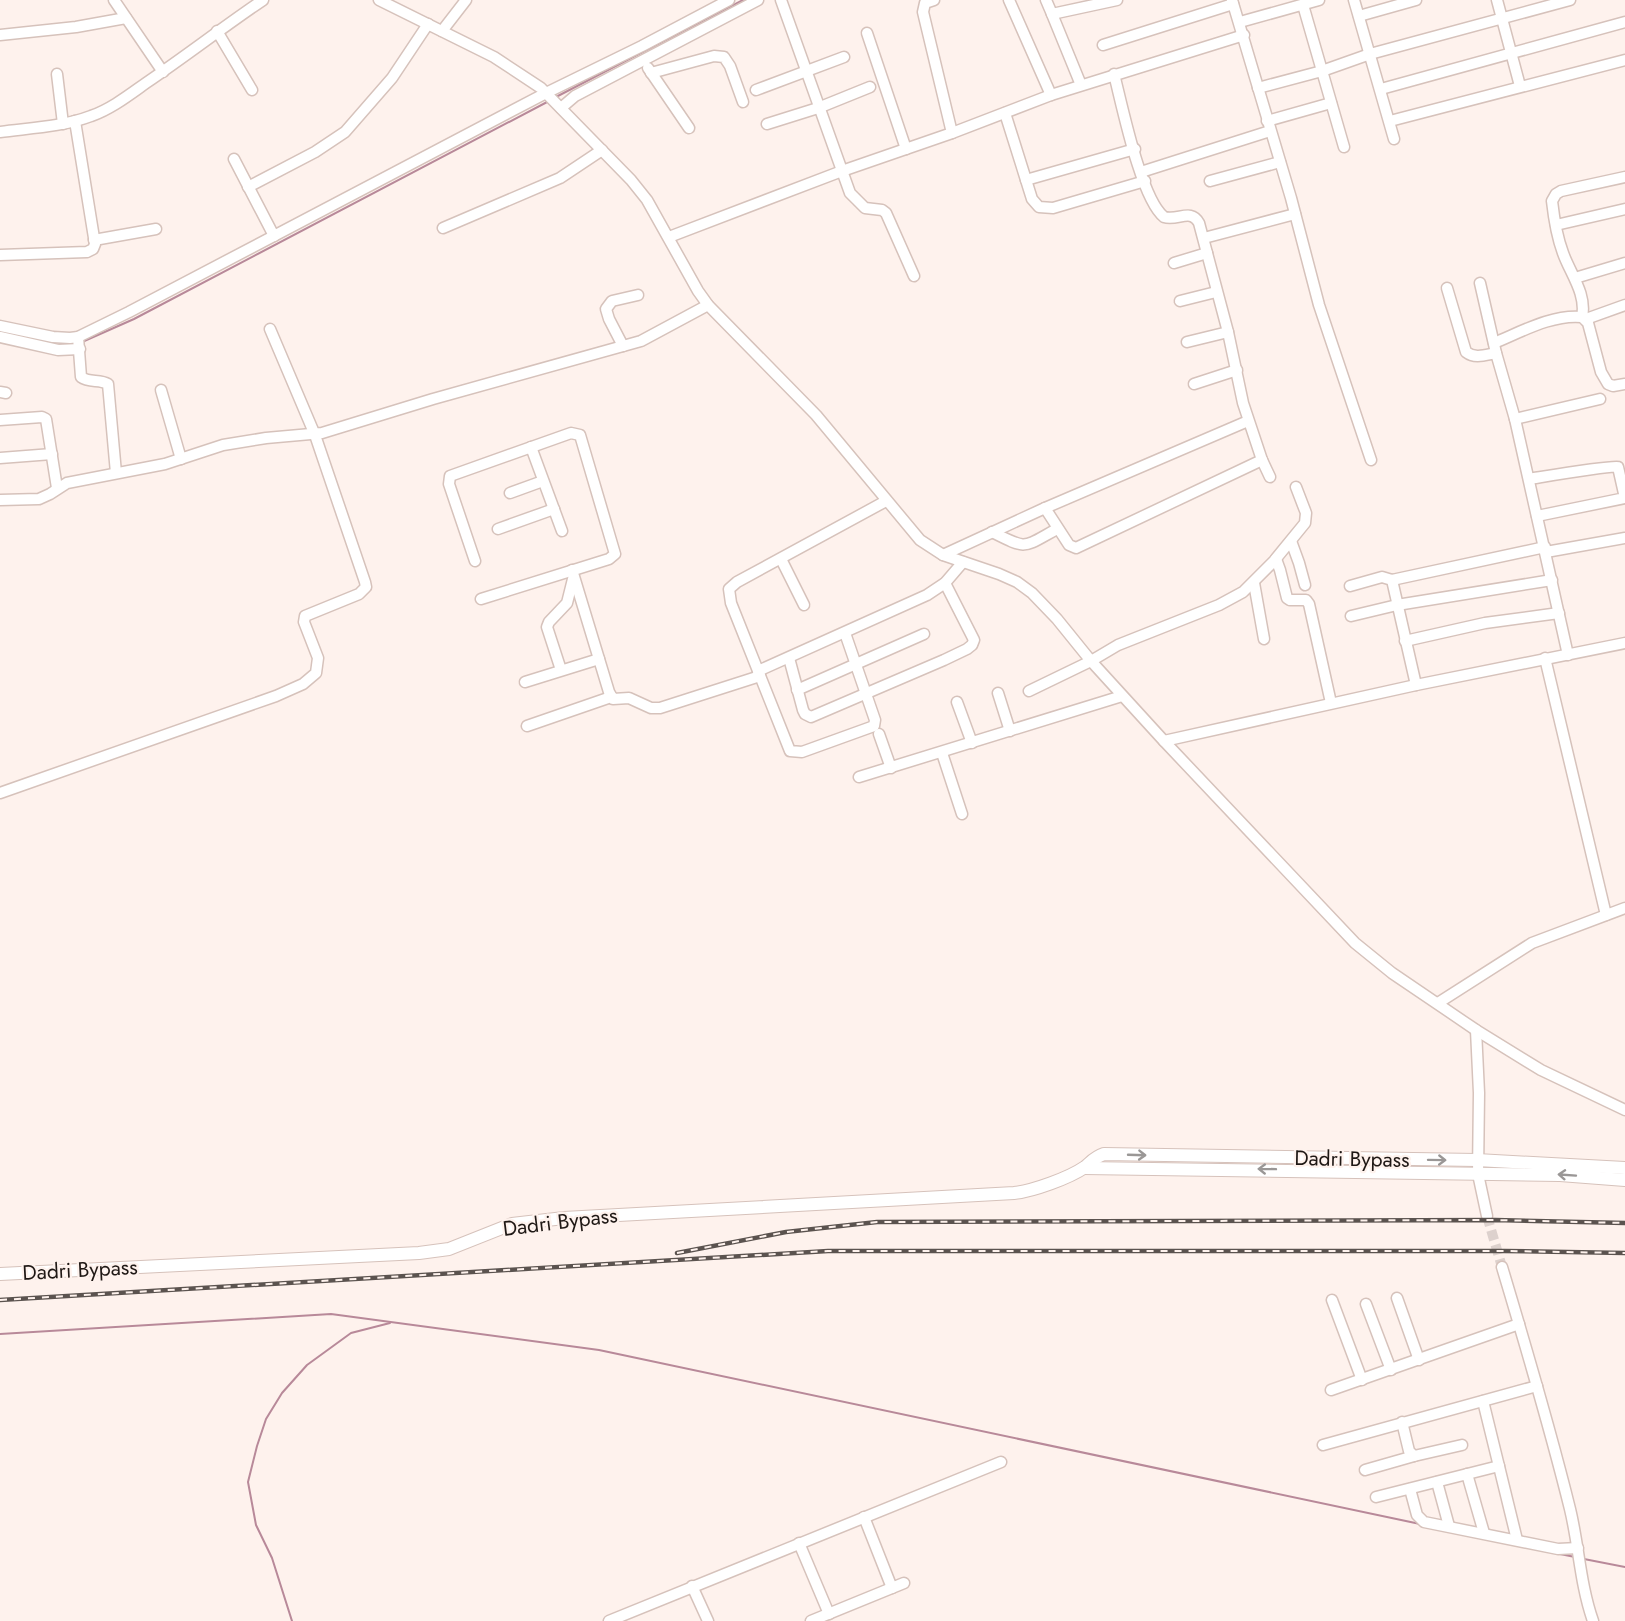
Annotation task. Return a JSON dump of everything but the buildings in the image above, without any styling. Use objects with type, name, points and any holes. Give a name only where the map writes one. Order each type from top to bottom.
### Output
[{"type":"main road","name":"Dadri Bypass","points":[[0,1274],[438,1252],[459,1246],[512,1224],[596,1216],[1014,1193],[1035,1189],[1084,1168],[1095,1157],[1104,1154],[1477,1160],[1625,1168]]},
{"type":"main road","name":"Dadri Bypass","points":[[1084,1168],[1560,1175],[1625,1180]]},
{"type":"street","points":[[114,0],[162,72]]},
{"type":"street","points":[[1,128],[63,124],[106,109],[263,0]]},
{"type":"street","points":[[379,0],[503,62],[522,73],[554,101],[631,180],[669,237],[708,305],[816,415],[920,540],[943,555],[1017,582],[1032,593],[1122,696],[1356,943],[1392,973],[1476,1030],[1541,1070],[1625,1110]]},
{"type":"street","points":[[442,31],[466,0]]},
{"type":"street","points":[[0,337],[58,350],[79,343],[140,307],[274,236],[554,101],[642,46],[729,0]]},
{"type":"street","points":[[554,101],[575,96],[758,0]]},
{"type":"street","points":[[781,0],[850,194],[869,209],[882,210],[886,213],[914,276]]},
{"type":"street","points":[[934,0],[925,3],[923,12],[952,134]]},
{"type":"street","points":[[1009,0],[1051,95]]},
{"type":"street","points":[[1046,0],[1081,85]]},
{"type":"street","points":[[1052,14],[1116,0]]},
{"type":"street","points":[[1240,22],[1319,0]]},
{"type":"street","points":[[1354,0],[1394,139]]},
{"type":"street","points":[[1359,16],[1416,0]]},
{"type":"street","points":[[1497,0],[1520,86]]},
{"type":"street","points":[[1258,88],[1322,71],[1370,54],[1570,0]]},
{"type":"street","points":[[1102,45],[1233,2],[1319,305],[1371,460]]},
{"type":"street","points":[[1303,5],[1344,147]]},
{"type":"street","points":[[0,35],[76,27],[126,18]]},
{"type":"street","points":[[1381,89],[1625,22]]},
{"type":"street","points":[[248,187],[315,152],[345,132],[392,78],[428,24]]},
{"type":"street","points":[[217,31],[252,90]]},
{"type":"street","points":[[867,33],[906,149]]},
{"type":"street","points":[[669,237],[842,171],[952,134],[1051,95],[1244,35]]},
{"type":"street","points":[[651,73],[714,56],[724,57],[730,66],[743,102]]},
{"type":"street","points":[[756,90],[844,57]]},
{"type":"street","points":[[643,60],[688,128]]},
{"type":"street","points":[[1390,121],[1625,60]]},
{"type":"street","points":[[57,74],[63,124]]},
{"type":"street","points":[[1114,74],[1143,176],[1160,214],[1169,218],[1190,214],[1199,223],[1228,332],[1248,421],[1270,477]]},
{"type":"street","points":[[767,124],[818,108],[870,87]]},
{"type":"street","points":[[1005,113],[1032,199],[1045,209],[1143,176],[1330,103]]},
{"type":"street","points":[[0,255],[87,252],[93,249],[94,240],[75,121]]},
{"type":"street","points":[[1026,180],[1135,149]]},
{"type":"street","points":[[443,228],[560,178],[602,150]]},
{"type":"street","points":[[234,159],[274,236]]},
{"type":"street","points":[[1210,181],[1280,162]]},
{"type":"street","points":[[1625,177],[1556,194],[1552,201],[1563,253],[1575,278],[1584,318],[1605,380],[1613,386],[1625,384]]},
{"type":"street","points":[[1556,225],[1625,209]]},
{"type":"street","points":[[1204,238],[1295,214]]},
{"type":"street","points":[[94,240],[156,229]]},
{"type":"street","points":[[1174,263],[1207,253]]},
{"type":"street","points":[[1575,278],[1625,263]]},
{"type":"street","points":[[1480,283],[1515,419],[1568,655]]},
{"type":"street","points":[[1447,288],[1466,352],[1479,356],[1556,319],[1566,316],[1584,318],[1625,305]]},
{"type":"street","points":[[1180,300],[1216,292]]},
{"type":"street","points":[[623,346],[606,309],[612,301],[638,295]]},
{"type":"street","points":[[0,500],[39,499],[74,481],[181,459],[216,447],[248,441],[315,435],[641,341],[708,305]]},
{"type":"street","points":[[0,326],[79,343]]},
{"type":"street","points":[[0,793],[227,714],[303,684],[318,670],[318,658],[304,622],[305,616],[359,594],[366,587],[315,435],[270,329]]},
{"type":"street","points":[[1187,342],[1228,332]]},
{"type":"street","points":[[79,343],[81,377],[86,380],[104,381],[108,384],[116,473]]},
{"type":"street","points":[[1194,384],[1237,370]]},
{"type":"street","points":[[161,390],[181,459]]},
{"type":"street","points":[[1515,419],[1600,399]]},
{"type":"street","points":[[0,420],[45,417],[48,421],[57,488]]},
{"type":"street","points":[[943,555],[1045,508],[1248,421]]},
{"type":"street","points":[[475,561],[448,479],[454,474],[571,433],[580,435],[615,551],[613,556],[573,572],[481,599]]},
{"type":"street","points":[[531,447],[562,531]]},
{"type":"street","points":[[0,458],[52,454]]},
{"type":"street","points":[[1045,508],[1069,545],[1079,547],[1262,460]]},
{"type":"street","points":[[1529,479],[1584,472],[1613,465],[1618,467],[1621,473],[1625,498],[1537,516]]},
{"type":"street","points":[[510,493],[543,481]]},
{"type":"street","points":[[1029,691],[1091,661],[1118,645],[1230,600],[1254,583],[1306,520],[1306,513],[1296,487]]},
{"type":"street","points":[[845,633],[875,720],[874,726],[802,752],[794,752],[787,748],[728,592],[737,582],[886,501]]},
{"type":"street","points":[[498,529],[554,509]]},
{"type":"street","points":[[992,532],[1017,545],[1025,546],[1057,529]]},
{"type":"street","points":[[1350,586],[1382,577],[1392,580],[1545,549],[1625,538]]},
{"type":"street","points":[[1291,541],[1305,585]]},
{"type":"street","points":[[781,559],[804,605]]},
{"type":"street","points":[[1275,559],[1280,567],[1287,598],[1306,600],[1309,604],[1331,703]]},
{"type":"street","points":[[527,726],[611,698],[631,698],[655,708],[759,673],[927,595],[945,583],[963,562]]},
{"type":"street","points":[[573,572],[611,698]]},
{"type":"street","points":[[561,670],[547,627],[567,603],[571,592],[573,572]]},
{"type":"street","points":[[1392,580],[1416,685]]},
{"type":"street","points":[[1351,616],[1397,605],[1552,580]]},
{"type":"street","points":[[789,658],[805,714],[811,717],[972,645],[974,640],[972,635],[945,583]]},
{"type":"street","points":[[1254,583],[1264,639]]},
{"type":"street","points":[[1405,641],[1485,623],[1559,613]]},
{"type":"street","points":[[797,690],[924,634]]},
{"type":"street","points":[[1164,741],[1331,703],[1625,643]]},
{"type":"street","points":[[525,682],[599,658]]},
{"type":"street","points":[[1545,658],[1606,915]]},
{"type":"street","points":[[998,693],[1010,731]]},
{"type":"street","points":[[859,777],[1122,696]]},
{"type":"street","points":[[957,702],[972,743]]},
{"type":"street","points":[[879,734],[891,768]]},
{"type":"street","points":[[942,753],[962,814]]},
{"type":"street","points":[[1438,1003],[1532,943],[1625,908]]},
{"type":"street","points":[[1476,1030],[1479,1093],[1477,1160],[1487,1216]]},
{"type":"street","points":[[1502,1267],[1570,1509],[1583,1590],[1593,1621]]},
{"type":"street","points":[[1397,1298],[1419,1360]]},
{"type":"street","points":[[1332,1300],[1362,1380]]},
{"type":"street","points":[[1366,1304],[1391,1370]]},
{"type":"street","points":[[1331,1390],[1519,1323]]},
{"type":"street","points":[[1323,1445],[1537,1386]]},
{"type":"street","points":[[1483,1401],[1517,1540]]},
{"type":"street","points":[[1402,1422],[1409,1451],[1414,1456]]},
{"type":"street","points":[[1365,1470],[1462,1445]]},
{"type":"street","points":[[609,1621],[1002,1462]]},
{"type":"street","points":[[1376,1497],[1499,1466]]},
{"type":"street","points":[[1467,1474],[1484,1533]]},
{"type":"street","points":[[1437,1482],[1449,1526]]},
{"type":"street","points":[[1410,1489],[1418,1518],[1424,1522],[1578,1551]]},
{"type":"street","points":[[864,1517],[892,1588]]},
{"type":"street","points":[[799,1544],[829,1614]]},
{"type":"street","points":[[811,1621],[904,1583]]},
{"type":"street","points":[[692,1586],[708,1621]]},
{"type":"waterway","points":[[554,98],[743,0]]},
{"type":"waterway","points":[[82,342],[134,319],[549,101]]},
{"type":"waterway","points":[[0,1334],[331,1314],[599,1350],[1420,1524]]},
{"type":"waterway","points":[[292,1621],[272,1558],[256,1525],[248,1482],[257,1446],[266,1419],[282,1393],[307,1365],[351,1333],[390,1323]]},
{"type":"waterway","points":[[1560,1554],[1575,1557]]},
{"type":"waterway","points":[[1584,1559],[1625,1567]]},
{"type":"tunnel","points":[[1487,1216],[1502,1267]]},
{"type":"railway","points":[[677,1253],[786,1232],[877,1222],[1495,1220],[1625,1223]]},
{"type":"railway","points":[[0,1300],[828,1251],[1625,1253]]}]
